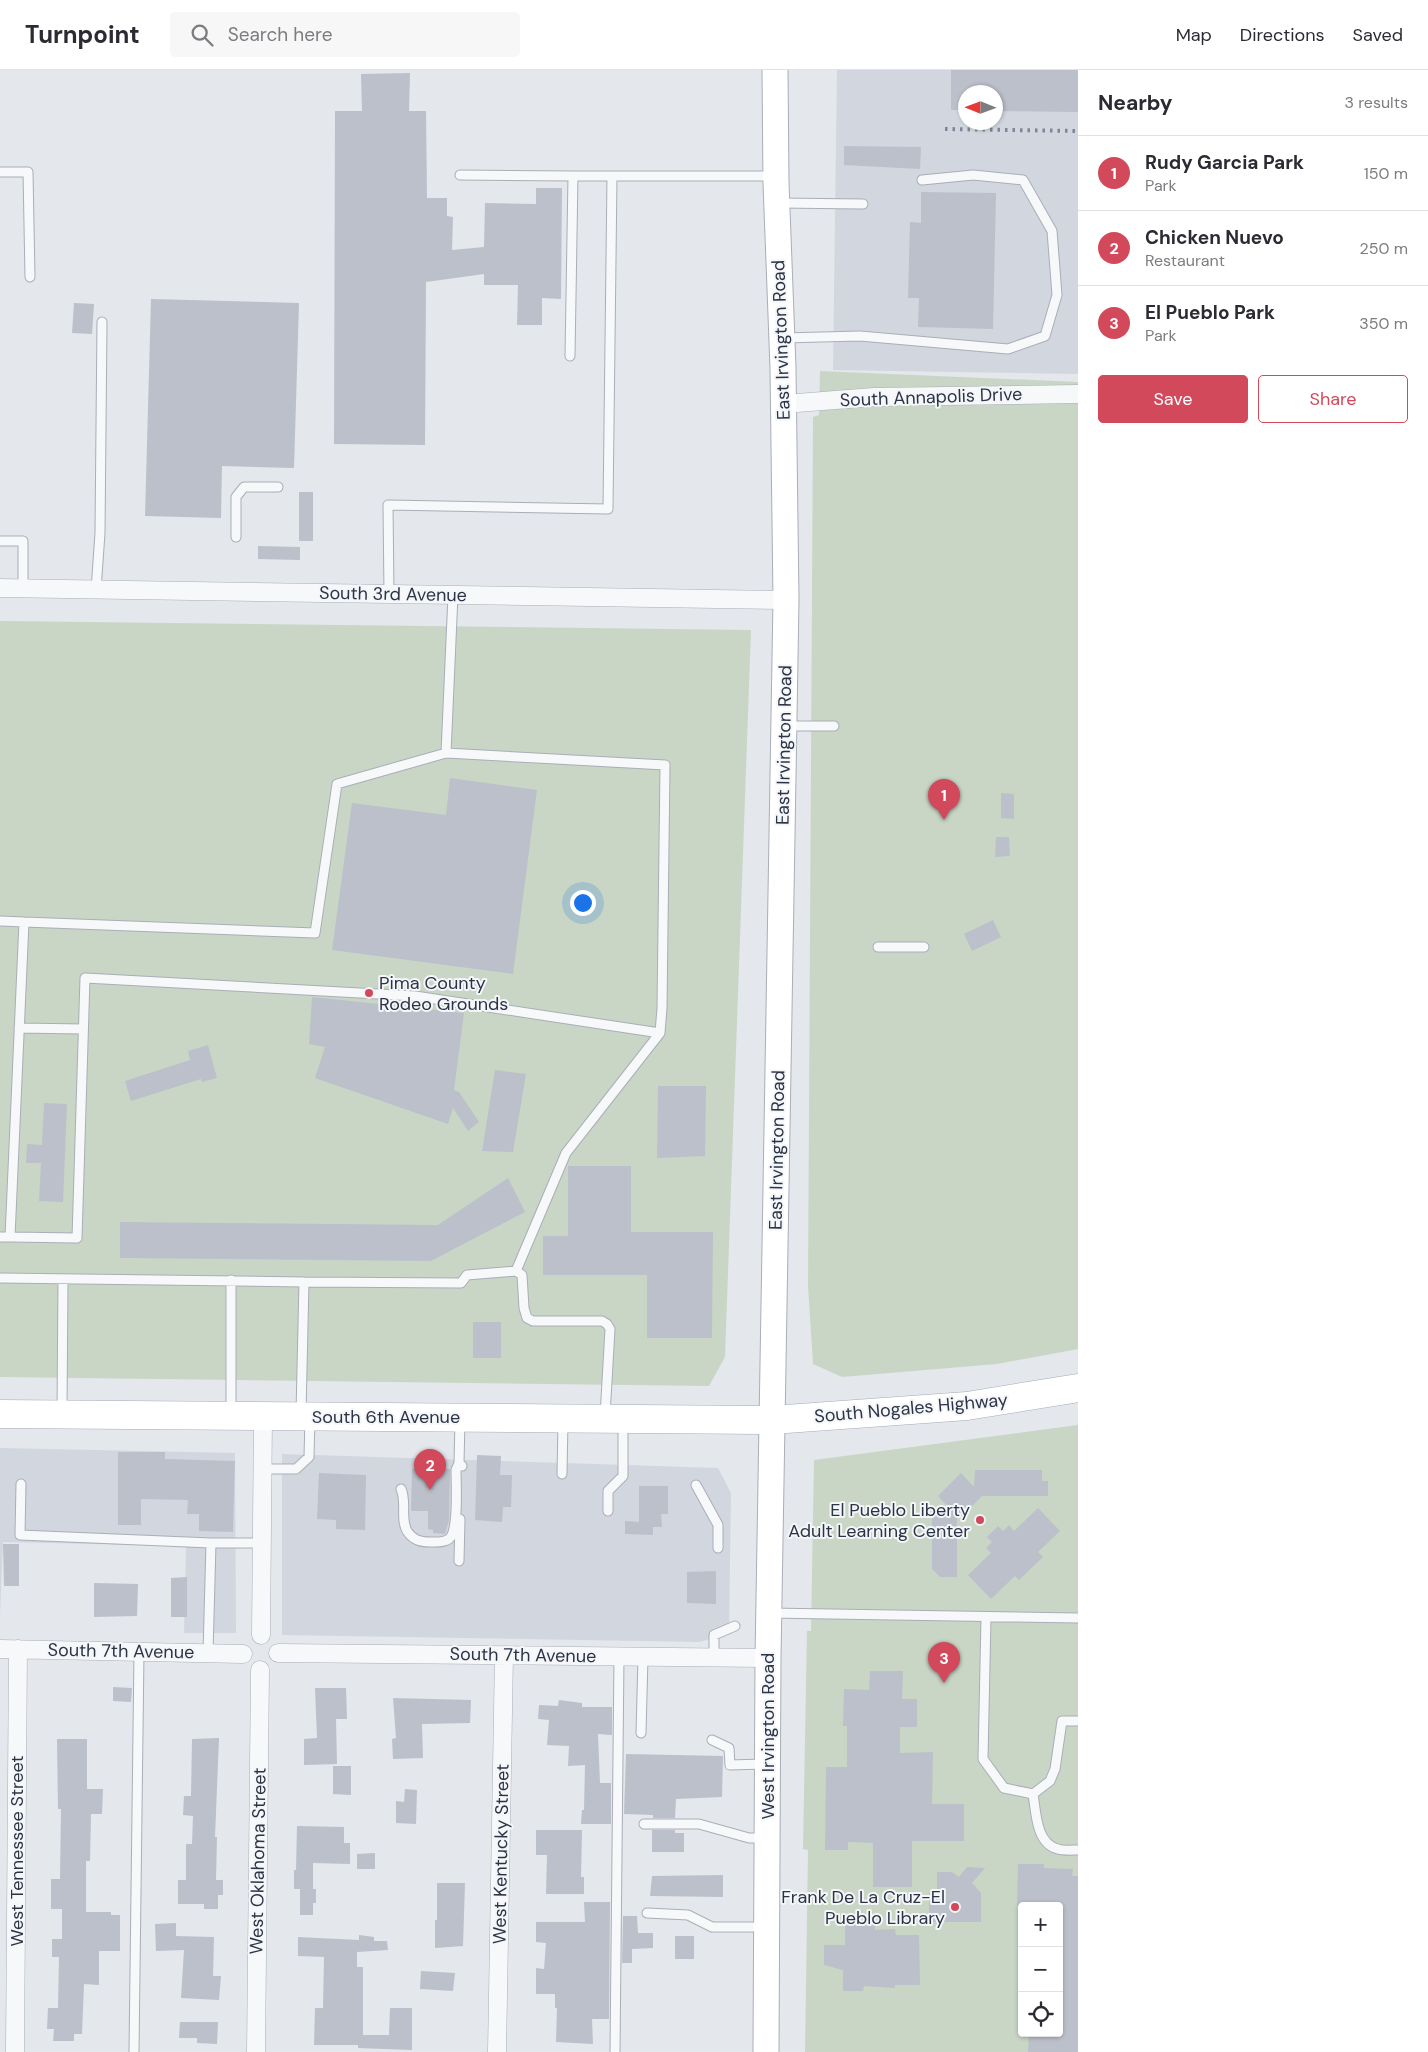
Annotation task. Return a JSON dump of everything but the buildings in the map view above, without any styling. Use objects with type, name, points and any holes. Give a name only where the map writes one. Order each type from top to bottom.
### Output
[{"type":"main road","name":"East Irvington Road","points":[[772,1420],[786,600],[784,404],[776,176],[775,70]]},
{"type":"main road","name":"South Nogales Highway","points":[[772,1420],[967,1406],[1078,1388]]},
{"type":"main road","name":"South 6th Avenue","points":[[0,1414],[772,1420]]},
{"type":"main road","name":"West Irvington Road","points":[[766,2052],[768,1658],[772,1420]]},
{"type":"street","name":"South Annapolis Drive","points":[[784,404],[874,396],[1078,394]]},
{"type":"street","name":"South 3rd Avenue","points":[[0,588],[786,600]]},
{"type":"street","points":[[261,1635],[263,1416]]},
{"type":"street","points":[[261,1635],[273,1640],[278,1652],[274,1663],[266,1669],[260,1670],[250,1667],[243,1654],[248,1640],[261,1635]]},
{"type":"street","name":"South 7th Avenue","points":[[0,1649],[243,1654]]},
{"type":"street","name":"West Tennessee Street","points":[[15,2052],[18,1649]]},
{"type":"street","name":"South 7th Avenue","points":[[278,1652],[768,1658]]},
{"type":"street","name":"West Kentucky Street","points":[[497,2052],[504,1655]]},
{"type":"street","name":"West Oklahoma Street","points":[[256,2052],[260,1670]]},
{"type":"lane","points":[[0,172],[28,172],[30,277]]},
{"type":"lane","points":[[460,175],[776,176]]},
{"type":"lane","points":[[782,338],[860,336],[1008,349],[1045,336],[1057,294],[1052,231],[1023,180],[973,175],[922,180]]},
{"type":"lane","points":[[570,356],[573,176]]},
{"type":"lane","points":[[389,594],[388,505],[608,509],[612,176]]},
{"type":"lane","points":[[777,203],[863,204]]},
{"type":"lane","points":[[96,590],[100,532],[102,322]]},
{"type":"lane","points":[[236,537],[236,498],[244,487],[278,487]]},
{"type":"lane","points":[[0,541],[23,541],[23,588]]},
{"type":"lane","points":[[446,753],[453,595]]},
{"type":"lane","points":[[784,726],[834,726]]},
{"type":"lane","points":[[0,921],[315,933],[337,784],[446,753],[665,765],[662,1008],[660,1033],[566,1153],[516,1271]]},
{"type":"lane","points":[[10,1237],[24,922]]},
{"type":"lane","points":[[878,947],[924,947]]},
{"type":"lane","points":[[0,1237],[77,1238],[84,978],[415,996],[660,1033]]},
{"type":"lane","points":[[19,1028],[82,1029]]},
{"type":"lane","points":[[0,1278],[461,1282],[467,1275],[516,1271],[522,1275],[524,1308],[527,1318],[533,1321],[602,1321],[608,1324],[610,1329],[614,1419],[623,1476],[608,1491],[608,1511]]},
{"type":"lane","points":[[62,1414],[63,1279]]},
{"type":"lane","points":[[231,1280],[231,1416]]},
{"type":"lane","points":[[263,1470],[296,1469],[309,1457],[306,1417],[304,1282]]},
{"type":"lane","points":[[401,1489],[404,1496],[404,1524],[408,1533],[416,1540],[442,1543],[451,1538],[455,1528],[456,1470],[459,1463],[460,1417]]},
{"type":"lane","points":[[562,1474],[563,1418]]},
{"type":"lane","points":[[459,1463],[462,1464],[459,1561]]},
{"type":"lane","points":[[21,1484],[20,1535],[211,1543],[262,1543]]},
{"type":"lane","points":[[696,1485],[718,1525],[718,1548]]},
{"type":"lane","points":[[208,1653],[211,1543]]},
{"type":"lane","points":[[769,1613],[1078,1618]]},
{"type":"lane","points":[[986,1617],[983,1759],[1004,1788],[1033,1794],[1050,1781],[1055,1769],[1062,1720],[1078,1721]]},
{"type":"lane","points":[[714,1657],[714,1635],[735,1626]]},
{"type":"lane","points":[[134,2052],[139,1652]]},
{"type":"lane","points":[[615,2052],[618,1656]]},
{"type":"lane","points":[[641,1733],[643,1657]]},
{"type":"lane","points":[[712,1740],[729,1748],[730,1765],[767,1764]]},
{"type":"lane","points":[[1033,1794],[1037,1823],[1044,1841],[1057,1849],[1078,1850]]},
{"type":"lane","points":[[644,1824],[699,1824],[749,1838],[767,1838]]},
{"type":"lane","points":[[647,1913],[688,1915],[712,1927],[767,1927]]},
{"type":"shaded area","points":[[837,70],[1078,70],[1078,374],[833,370]]},
{"type":"shaded area","points":[[0,1448],[235,1453],[236,1633],[184,1633],[186,1546],[3,1542],[0,1615]]},
{"type":"shaded area","points":[[282,1454],[718,1468],[731,1493],[729,1634],[699,1642],[282,1635]]},
{"type":"green space","points":[[820,371],[1078,382],[1078,1349],[997,1364],[842,1377],[813,1364],[808,1286],[813,417],[819,415]]},
{"type":"green space","name":"Pima County Rodeo Grounds","points":[[0,621],[751,630],[725,1357],[709,1386],[0,1377]]},
{"type":"green space","points":[[1078,1425],[1078,2052],[805,2052],[808,1850],[803,1849],[807,1631],[811,1631],[814,1460]]},
{"type":"railway","points":[[945,129],[1078,131]]},
{"type":"place","name":"Rudy Garcia Park","points":[[944,820]]},
{"type":"place","name":"Pima County Rodeo Grounds","points":[[369,993]]},
{"type":"place","name":"Chicken Nuevo","points":[[430,1490]]},
{"type":"place","name":"El Pueblo Liberty Adult Learning Center","points":[[980,1520]]},
{"type":"place","name":"El Pueblo Park","points":[[944,1683]]},
{"type":"place","name":"Frank De La Cruz-El Pueblo Library","points":[[955,1907]]}]
